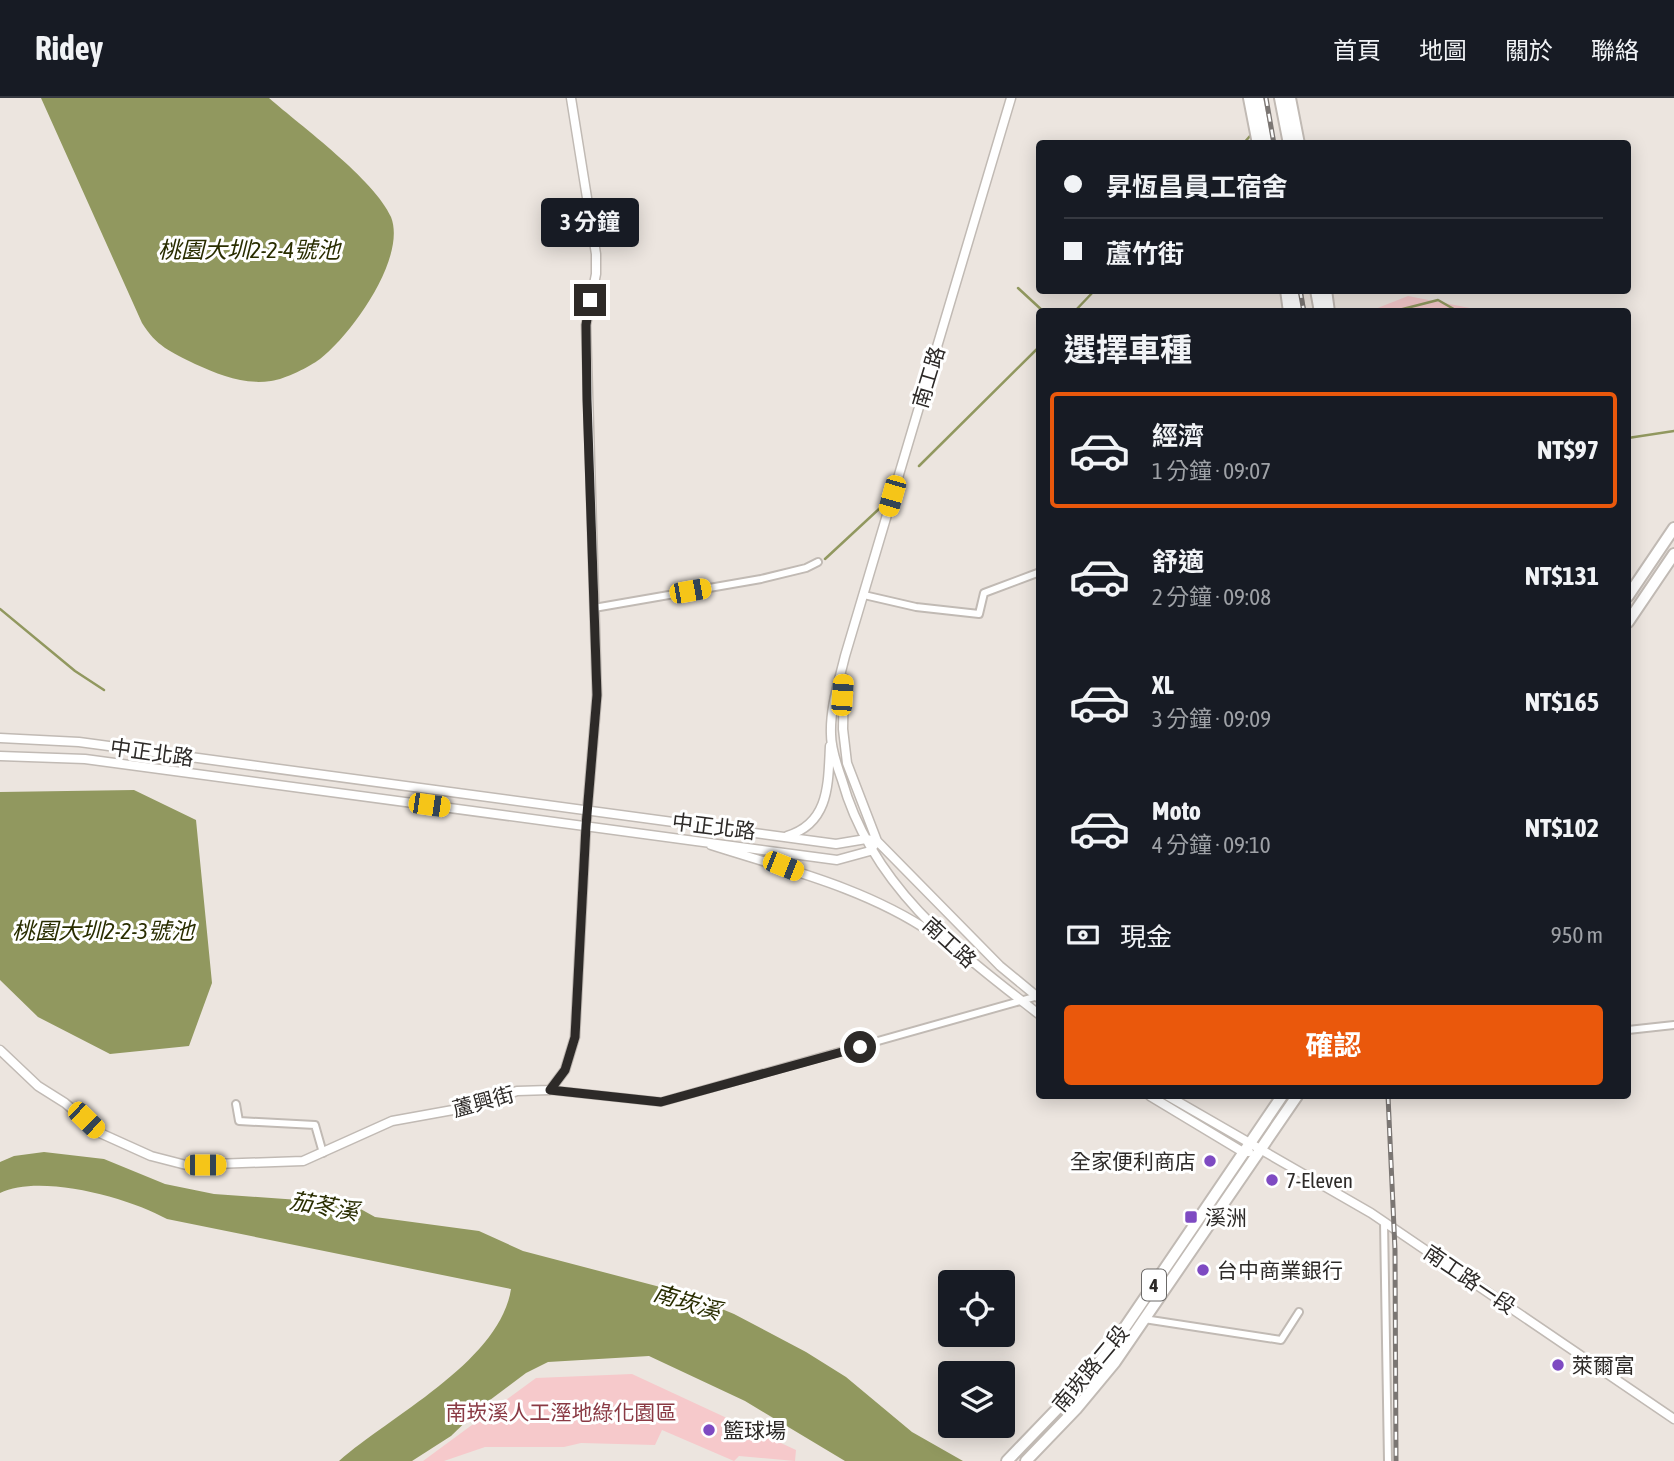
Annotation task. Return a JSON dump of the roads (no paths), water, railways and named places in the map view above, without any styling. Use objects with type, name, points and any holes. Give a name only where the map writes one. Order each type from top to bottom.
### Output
[{"type":"main road","points":[[1249,98],[1257,140]]},
{"type":"main road","points":[[1258,98],[1266,140]]},
{"type":"main road","points":[[1281,98],[1298,138]]},
{"type":"main road","points":[[1281,98],[1288,140]]},
{"type":"main road","points":[[1290,98],[1298,138]]},
{"type":"main road","points":[[1631,592],[1674,528]]},
{"type":"main road","points":[[1631,618],[1674,554]]},
{"type":"main road","name":"南崁路二段","points":[[1026,1461],[1100,1380],[1144,1318],[1280,1099]]},
{"type":"main road","name":"南崁路二段","points":[[1007,1461],[1085,1380],[1115,1342],[1250,1149],[1294,1099]]},
{"type":"street","points":[[550,1090],[565,1070],[575,1037],[586,826],[597,695],[586,325],[596,274],[596,254],[571,98]]},
{"type":"street","name":"南工路","points":[[1012,98],[845,656],[835,698],[831,737],[846,797],[870,851],[904,898],[953,947],[1036,1012]]},
{"type":"street","points":[[594,608],[761,579],[806,568],[818,562]]},
{"type":"street","points":[[864,595],[916,607],[979,614],[984,593],[1036,574]]},
{"type":"street","name":"南工路","points":[[845,656],[843,729],[847,763],[877,841],[926,895],[1000,967],[1036,995]]},
{"type":"street","points":[[787,836],[810,824],[823,807],[827,792],[831,737]]},
{"type":"street","name":"中正北路","points":[[0,738],[79,742],[836,844],[866,839],[877,841]]},
{"type":"street","name":"中正北路","points":[[0,756],[85,759],[836,860],[870,851]]},
{"type":"street","points":[[698,841],[783,866],[851,892],[913,920],[953,947]]},
{"type":"street","points":[[870,851],[877,841]]},
{"type":"street","name":"蘆興街","points":[[0,1050],[38,1086],[65,1103],[100,1133],[170,1163],[224,1165],[303,1161],[392,1121],[475,1106],[517,1091],[550,1090],[661,1102],[1036,997]]},
{"type":"street","points":[[1631,1030],[1674,1025]]},
{"type":"street","points":[[1156,1099],[1250,1149]]},
{"type":"street","points":[[1173,1099],[1250,1149]]},
{"type":"street","points":[[236,1104],[239,1121],[315,1125],[323,1153]]},
{"type":"street","name":"南工路一段","points":[[1250,1149],[1384,1222],[1674,1419]]},
{"type":"street","points":[[1384,1222],[1388,1461]]},
{"type":"street","points":[[1144,1318],[1281,1340],[1299,1312]]},
{"type":"water","name":"桃園大圳2-2-4號池","points":[[41,98],[269,98],[354,170],[382,202],[391,217],[394,234],[391,253],[373,294],[333,348],[310,366],[277,380],[251,382],[232,378],[171,352],[153,337],[142,323]]},
{"type":"water","name":"桃園大圳2-2-3號池","points":[[134,790],[196,820],[212,983],[189,1046],[110,1054],[38,1017],[0,980],[0,792]]},
{"type":"water","points":[[44,1152],[104,1159],[165,1184],[214,1194],[299,1200],[313,1197],[357,1207],[375,1217],[479,1231],[523,1251],[683,1293],[734,1314],[806,1352],[846,1377],[912,1432],[963,1461],[845,1461],[745,1401],[649,1356],[548,1362],[526,1373],[482,1406],[451,1436],[412,1461],[339,1461],[441,1385],[466,1363],[487,1340],[503,1315],[511,1289],[167,1219],[131,1203],[85,1191],[38,1186],[0,1193],[0,1162],[14,1156]]},
{"type":"waterway","points":[[1246,140],[1250,136]]},
{"type":"waterway","points":[[1018,288],[1040,308]]},
{"type":"waterway","points":[[1078,308],[1091,294]]},
{"type":"waterway","points":[[1407,308],[1438,300],[1452,308]]},
{"type":"waterway","points":[[919,466],[1036,350]]},
{"type":"waterway","points":[[1631,438],[1674,431]]},
{"type":"waterway","points":[[825,559],[880,508]]},
{"type":"waterway","points":[[0,609],[75,671],[104,690]]},
{"type":"railway","points":[[1266,98],[1273,140]]},
{"type":"railway","points":[[1301,294],[1303,308]]},
{"type":"railway","points":[[1388,1099],[1395,1250],[1396,1461]]},
{"type":"place","name":"全家便利商店","points":[[1210,1161]]},
{"type":"place","name":"7-Eleven","points":[[1272,1180]]},
{"type":"place","name":"溪洲","points":[[1191,1217]]},
{"type":"place","name":"台中商業銀行","points":[[1203,1270]]},
{"type":"place","name":"萊爾富","points":[[1558,1365]]},
{"type":"place","name":"籃球場","points":[[709,1430]]},
{"type":"water label","name":"茄苳溪","points":[[324,1206]]},
{"type":"water label","name":"南崁溪","points":[[687,1302]]},
{"type":"park label","name":"南崁溪人工溼地綠化園區","points":[[561,1412]]}]
